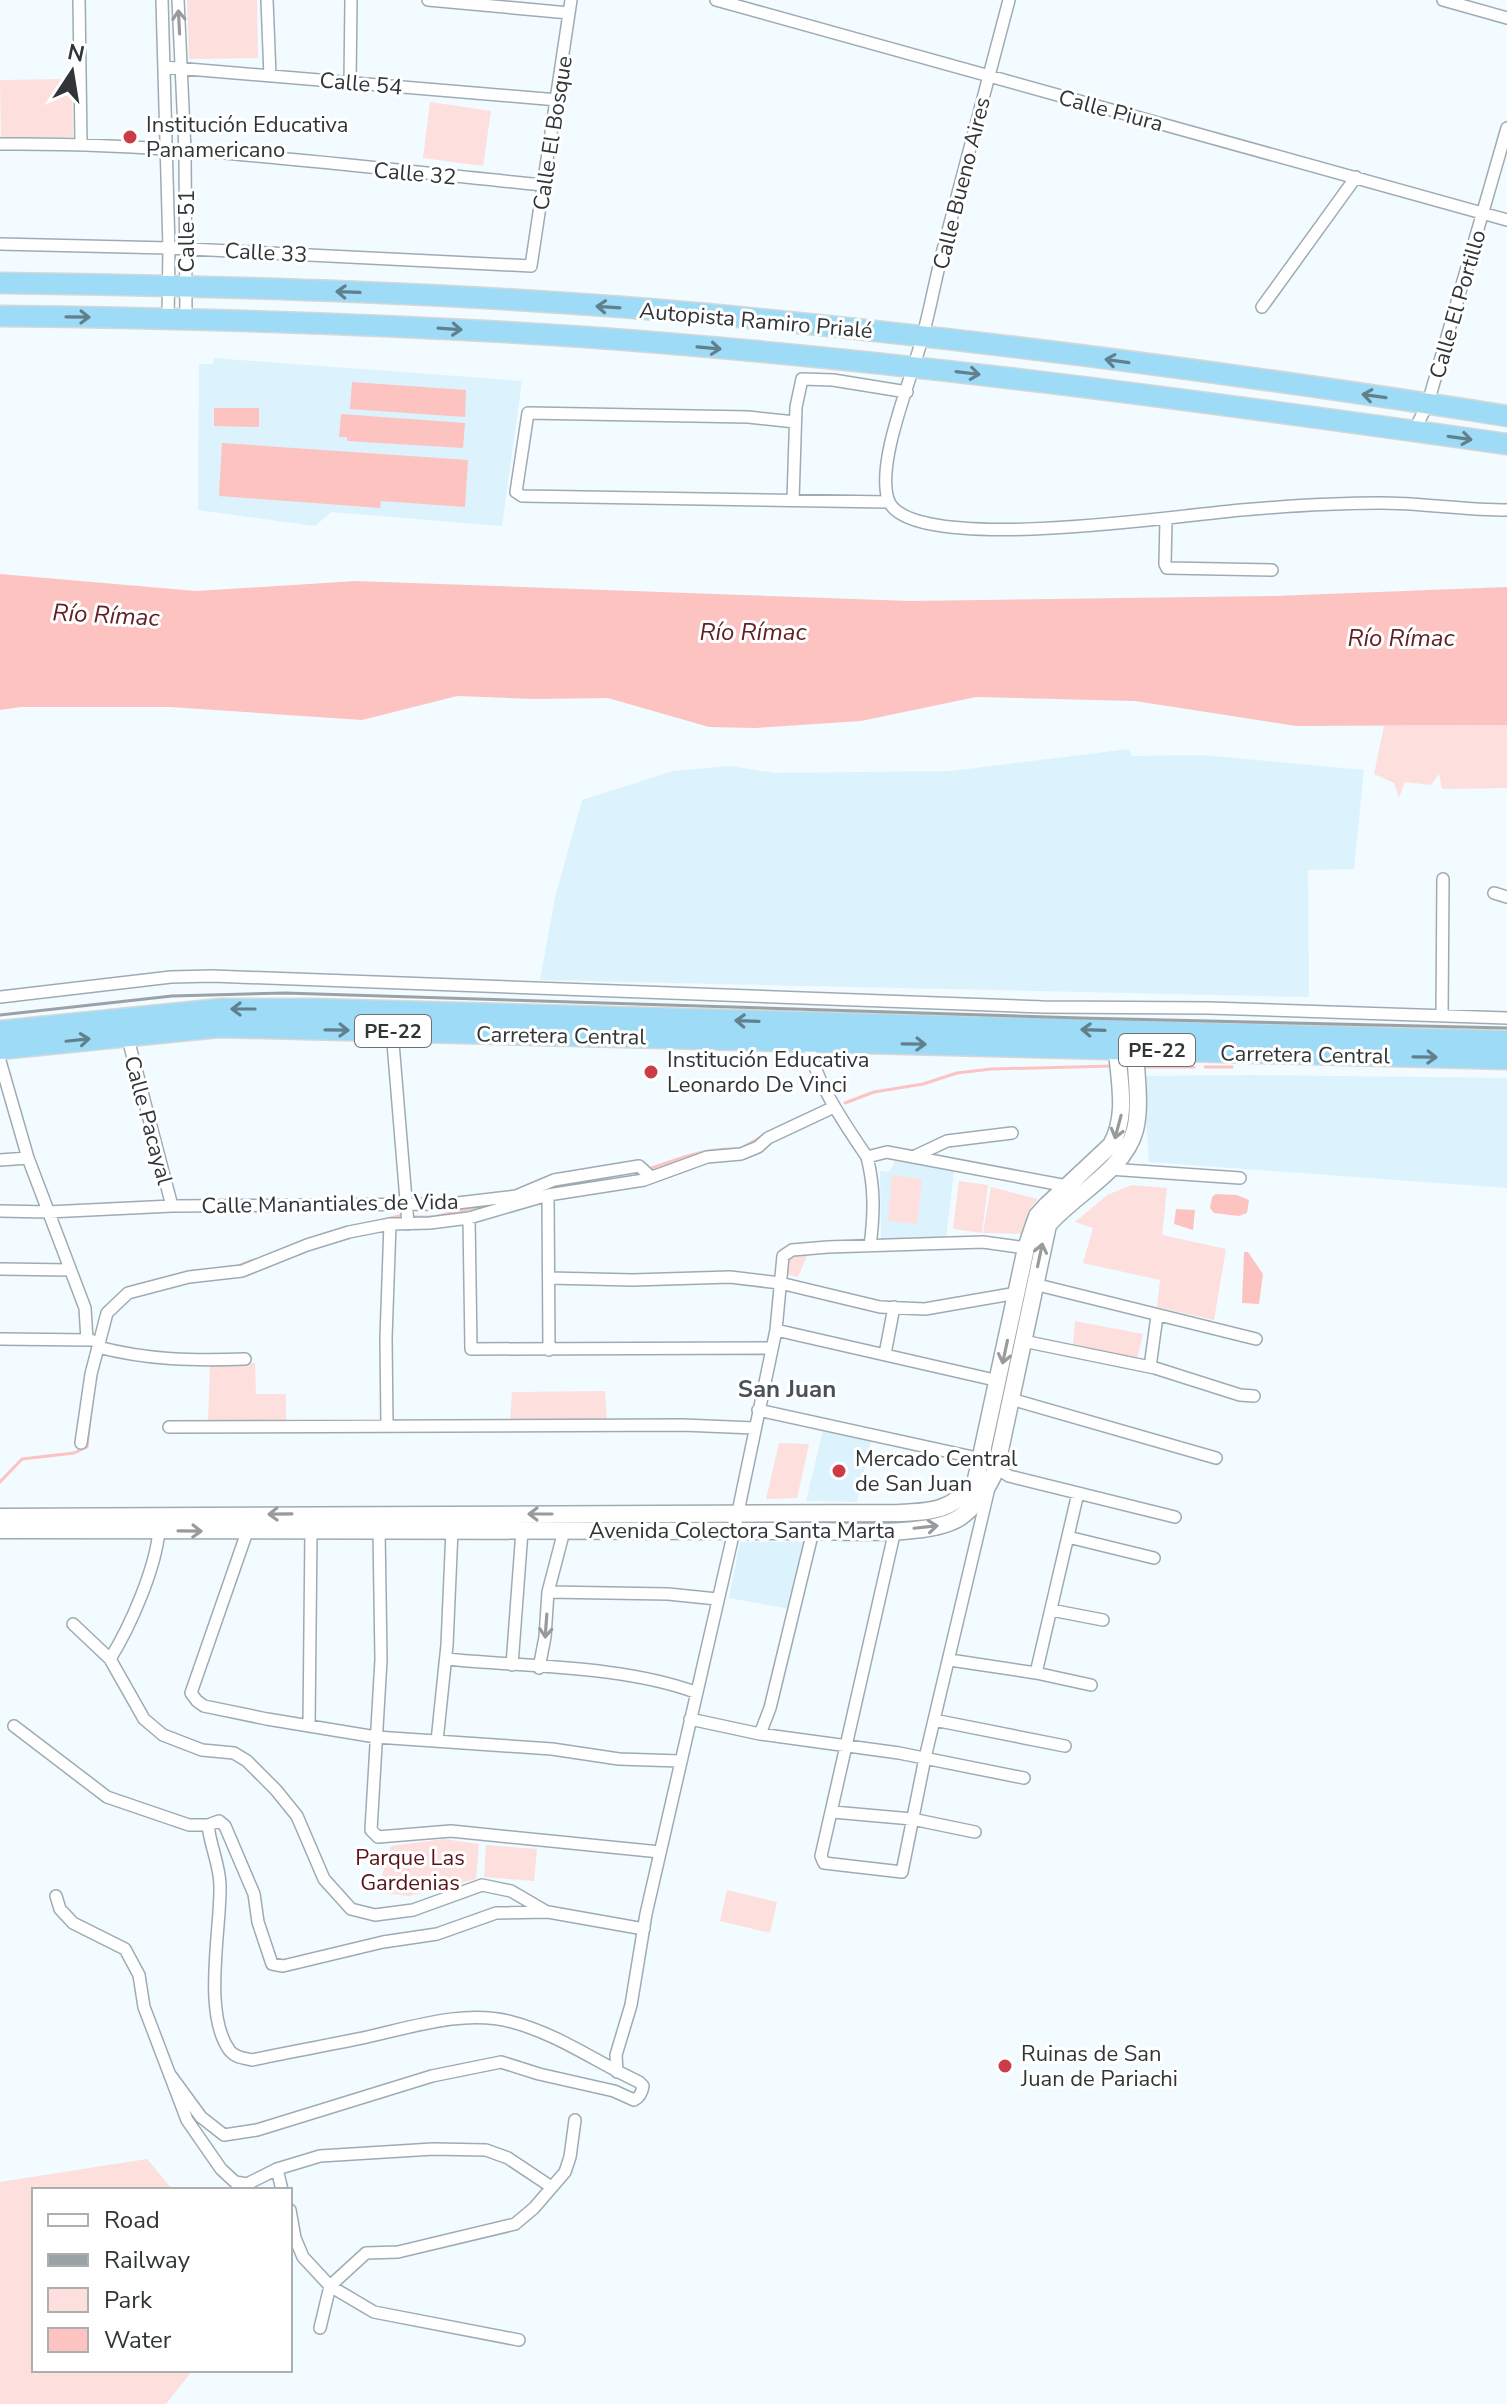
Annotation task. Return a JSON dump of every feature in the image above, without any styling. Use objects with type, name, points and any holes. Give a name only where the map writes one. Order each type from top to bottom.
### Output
[{"type":"highway","name":"Autopista Ramiro Prialé","points":[[0,283],[178,285],[449,296],[704,314],[923,336],[1507,416]]},
{"type":"highway","name":"Autopista Ramiro Prialé","points":[[0,316],[379,325],[586,337],[914,367],[1507,444]]},
{"type":"highway","name":"Carretera Central","points":[[0,1031],[221,1009],[685,1019],[808,1032],[1126,1050],[1507,1041]]},
{"type":"highway","name":"Carretera Central","points":[[0,1049],[219,1027],[392,1031],[808,1032],[1351,1046],[1507,1059]]},
{"type":"street","points":[[79,0],[81,143]]},
{"type":"street","name":"Calle 51","points":[[162,0],[169,248],[178,285],[177,318]]},
{"type":"street","name":"Calle 51","points":[[177,318],[178,285],[187,249],[178,0]]},
{"type":"street","points":[[267,0],[270,76]]},
{"type":"street","points":[[350,82],[351,0]]},
{"type":"street","points":[[428,0],[569,13]]},
{"type":"street","name":"Calle El Bosque","points":[[531,266],[571,0]]},
{"type":"street","name":"Calle Piura","points":[[716,0],[1507,220]]},
{"type":"street","name":"Calle Bueno Aires","points":[[888,502],[886,468],[1009,0]]},
{"type":"street","points":[[1443,0],[1507,18]]},
{"type":"street","name":"Calle 54","points":[[164,67],[558,100]]},
{"type":"street","name":"Calle El Portillo","points":[[1414,431],[1428,403],[1507,128]]},
{"type":"street","name":"Calle 32","points":[[0,144],[81,143],[167,148],[544,185]]},
{"type":"street","points":[[1262,307],[1356,177]]},
{"type":"street","name":"Calle 33","points":[[0,244],[169,248],[531,266]]},
{"type":"street","points":[[793,500],[797,395],[802,379],[833,380],[907,392]]},
{"type":"street","points":[[795,422],[748,417],[528,413],[516,492],[522,496],[888,502],[897,512],[920,521],[972,531],[1127,523],[1239,510],[1380,503],[1507,510]]},
{"type":"street","points":[[1166,519],[1167,568],[1272,570]]},
{"type":"street","points":[[1442,1016],[1443,879]]},
{"type":"street","points":[[1494,893],[1507,897]]},
{"type":"street","points":[[0,997],[184,976],[1043,1007],[1209,1008],[1507,1018]]},
{"type":"street","points":[[561,991],[562,1016]]},
{"type":"street","points":[[685,1019],[687,994]]},
{"type":"street","points":[[392,1031],[408,1224]]},
{"type":"street","points":[[808,1032],[834,1107],[867,1157],[875,1211],[870,1246]]},
{"type":"street","name":"Calle Pacayal","points":[[127,1035],[172,1206]]},
{"type":"street","name":"Avenida Colectora Santa Marta","points":[[0,1530],[813,1531],[936,1527],[957,1519],[971,1509],[990,1469],[1011,1399],[1048,1225],[1109,1169],[1127,1149],[1135,1130],[1126,1050]]},
{"type":"street","name":"Avenida Colectora Santa Marta","points":[[0,1517],[930,1512],[947,1507],[965,1495],[990,1469],[999,1381],[1026,1248],[1037,1216],[1111,1145],[1118,1133],[1126,1050]]},
{"type":"street","points":[[0,1061],[28,1158],[85,1308],[87,1340]]},
{"type":"street","points":[[81,1443],[91,1374],[107,1313],[128,1293],[189,1277],[242,1271],[349,1232],[390,1224],[469,1218],[548,1195],[651,1177],[707,1157],[741,1154],[834,1107]]},
{"type":"street","points":[[913,1157],[947,1141],[1012,1133]]},
{"type":"street","points":[[867,1157],[887,1152],[1067,1186]]},
{"type":"street","points":[[0,1160],[28,1158]]},
{"type":"street","name":"Calle Manantiales de Vida","points":[[0,1211],[449,1204],[516,1196],[554,1180],[639,1166],[651,1177]]},
{"type":"street","points":[[1109,1169],[1240,1178]]},
{"type":"street","points":[[548,1195],[549,1350]]},
{"type":"street","points":[[469,1218],[471,1349],[772,1348]]},
{"type":"street","points":[[387,1426],[390,1224]]},
{"type":"street","points":[[617,2072],[616,2055],[631,2005],[660,1852],[734,1531],[776,1330],[783,1256],[792,1250],[983,1242],[1026,1248]]},
{"type":"street","points":[[0,1269],[70,1270]]},
{"type":"street","points":[[549,1278],[633,1280],[730,1277],[780,1283],[880,1307],[925,1309],[1017,1293]]},
{"type":"street","points":[[1034,1284],[1256,1339]]},
{"type":"street","points":[[885,1354],[894,1307]]},
{"type":"street","points":[[1150,1367],[1157,1316]]},
{"type":"street","points":[[776,1330],[999,1381]]},
{"type":"street","points":[[0,1339],[87,1340],[166,1359],[205,1362],[245,1359]]},
{"type":"street","points":[[1023,1341],[1150,1367],[1240,1395],[1254,1396]]},
{"type":"street","points":[[1011,1399],[1216,1458]]},
{"type":"street","points":[[758,1410],[1175,1517]]},
{"type":"street","points":[[169,1427],[683,1425],[754,1428]]},
{"type":"street","points":[[895,1530],[844,1747],[822,1860],[824,1863],[902,1872],[990,1469]]},
{"type":"street","points":[[1036,1673],[1078,1493]]},
{"type":"street","points":[[110,1659],[125,1636],[158,1547],[159,1530]]},
{"type":"street","points":[[379,1530],[381,1660],[371,1830],[378,1837],[451,1831],[660,1852]]},
{"type":"street","points":[[437,1741],[446,1659],[452,1530]]},
{"type":"street","points":[[309,1726],[311,1531]]},
{"type":"street","points":[[512,1665],[522,1531]]},
{"type":"street","points":[[539,1668],[548,1592],[564,1531]]},
{"type":"street","points":[[760,1734],[770,1708],[813,1531]]},
{"type":"street","points":[[247,1532],[191,1693],[204,1706],[376,1737],[552,1749],[619,1759],[680,1761]]},
{"type":"street","points":[[1068,1537],[1154,1558]]},
{"type":"street","points":[[548,1592],[668,1594],[717,1599]]},
{"type":"street","points":[[1051,1610],[1103,1620]]},
{"type":"street","points":[[73,1624],[110,1659],[144,1719],[163,1735],[202,1750],[234,1753],[247,1761],[276,1790],[297,1816],[324,1879],[351,1909],[375,1915],[413,1910],[482,1885],[511,1891],[548,1912]]},
{"type":"street","points":[[446,1659],[562,1668],[667,1682],[695,1692]]},
{"type":"street","points":[[950,1660],[1091,1685]]},
{"type":"street","points":[[690,1719],[760,1734],[925,1758],[1024,1778]]},
{"type":"street","points":[[934,1720],[1065,1746]]},
{"type":"street","points":[[14,1726],[107,1797],[161,1818],[189,1825],[208,1825],[219,1821],[225,1826],[254,1894],[258,1922],[272,1964],[283,1966],[383,1942],[437,1934],[496,1913],[548,1912],[644,1929]]},
{"type":"street","points":[[833,1812],[912,1819],[975,1832]]},
{"type":"street","points":[[171,2076],[201,2117],[224,2135],[257,2130],[432,2076],[501,2062],[614,2091],[634,2100],[639,2098],[643,2086],[572,2045],[539,2031],[510,2021],[476,2018],[406,2028],[252,2060],[231,2053],[216,2011],[215,1943],[220,1886],[208,1825]]},
{"type":"street","points":[[56,1896],[60,1909],[73,1923],[125,1949],[139,1975],[144,2007],[187,2120],[221,2169],[235,2182],[247,2184],[277,2169],[320,2156],[433,2149],[486,2150],[508,2158],[550,2186]]},
{"type":"street","points":[[320,2328],[330,2286],[366,2253],[398,2252],[515,2224],[534,2208],[565,2172],[575,2120]]},
{"type":"street","points":[[277,2169],[282,2188]]},
{"type":"street","points":[[292,2221],[303,2257],[330,2286],[374,2312],[519,2340]]},
{"type":"shaded area","points":[[214,358],[522,381],[502,526],[331,512],[315,526],[198,510],[199,364],[213,364]]},
{"type":"shaded area","points":[[1129,749],[1132,756],[1203,755],[1364,770],[1354,869],[1308,870],[1309,997],[540,980],[555,898],[582,800],[673,771],[730,766],[776,773],[951,771]]},
{"type":"shaded area","points":[[1143,1076],[1507,1078],[1507,1188],[1149,1162]]},
{"type":"shaded area","points":[[895,1160],[954,1170],[946,1239],[881,1240],[880,1171],[888,1172]]},
{"type":"shaded area","name":"Mercado Central de San Juan","points":[[823,1430],[871,1441],[857,1502],[806,1501]]},
{"type":"shaded area","points":[[740,1542],[803,1542],[790,1609],[729,1598]]},
{"type":"green space","points":[[187,0],[257,0],[258,58],[189,59]]},
{"type":"green space","points":[[72,79],[73,137],[1,138],[0,80]]},
{"type":"green space","points":[[430,102],[491,111],[483,166],[423,158]]},
{"type":"green space","points":[[1507,725],[1507,788],[1442,789],[1439,774],[1431,785],[1405,782],[1399,798],[1394,783],[1374,774],[1384,726]]},
{"type":"green space","points":[[892,1175],[922,1179],[917,1224],[888,1221]]},
{"type":"green space","points":[[959,1181],[988,1185],[982,1233],[953,1229]]},
{"type":"green space","points":[[1132,1185],[1167,1188],[1162,1235],[1226,1249],[1214,1320],[1157,1307],[1160,1280],[1083,1263],[1093,1228],[1075,1222],[1107,1195]]},
{"type":"green space","points":[[991,1187],[1038,1199],[1028,1211],[1025,1234],[983,1233]]},
{"type":"green space","points":[[808,1253],[798,1277],[786,1274],[788,1257]]},
{"type":"green space","points":[[1075,1321],[1143,1334],[1137,1359],[1073,1344]]},
{"type":"green space","points":[[255,1363],[256,1394],[286,1394],[286,1421],[208,1422],[210,1365]]},
{"type":"green space","points":[[605,1391],[607,1420],[510,1421],[512,1392]]},
{"type":"green space","points":[[779,1443],[809,1444],[797,1498],[766,1499]]},
{"type":"green space","name":"Parque Las Gardenias","points":[[444,1839],[479,1844],[476,1879],[409,1896],[377,1892],[391,1846]]},
{"type":"green space","points":[[486,1845],[537,1849],[534,1881],[484,1877]]},
{"type":"green space","points":[[727,1890],[777,1902],[770,1933],[720,1921]]},
{"type":"green space","points":[[147,2159],[171,2188],[32,2188],[32,2372],[191,2372],[166,2404],[0,2404],[0,2182]]},
{"type":"water","points":[[352,382],[466,390],[465,417],[350,409]]},
{"type":"water","points":[[214,408],[259,408],[259,427],[214,426]]},
{"type":"water","points":[[341,414],[465,423],[463,448],[347,441],[347,437],[339,437]]},
{"type":"water","points":[[222,443],[468,460],[465,507],[381,501],[380,508],[219,496]]},
{"type":"water","name":"Río Rímac","points":[[0,574],[196,591],[356,581],[910,601],[1275,596],[1507,587],[1507,725],[1296,726],[1135,701],[976,697],[861,721],[755,728],[709,727],[608,698],[457,696],[362,720],[170,707],[21,707],[0,710]]},
{"type":"water","points":[[1216,1194],[1237,1195],[1249,1200],[1247,1213],[1239,1216],[1214,1213],[1210,1208],[1212,1197]]},
{"type":"water","points":[[1176,1209],[1195,1210],[1193,1230],[1174,1224]]},
{"type":"water","points":[[1244,1252],[1248,1252],[1263,1274],[1259,1304],[1242,1303]]},
{"type":"waterway","points":[[845,1103],[874,1092],[923,1084],[957,1073],[991,1069],[1113,1066]]},
{"type":"waterway","points":[[1147,1067],[1194,1067]]},
{"type":"waterway","points":[[1205,1067],[1232,1067]]},
{"type":"waterway","points":[[769,1132],[798,1118]]},
{"type":"waterway","points":[[745,1146],[763,1136]]},
{"type":"waterway","points":[[652,1168],[705,1152],[738,1149]]},
{"type":"waterway","points":[[411,1217],[434,1217],[486,1205]]},
{"type":"waterway","points":[[365,1224],[404,1215]]},
{"type":"waterway","points":[[236,1267],[251,1261]]},
{"type":"waterway","points":[[134,1286],[161,1279]]},
{"type":"waterway","points":[[0,1482],[22,1459],[74,1453],[87,1447],[91,1409]]},
{"type":"railway","points":[[0,1015],[172,996],[285,993],[1507,1028]]},
{"type":"place","name":"Institución Educativa Panamericano","points":[[130,137]]},
{"type":"place","name":"Institución Educativa Leonardo De Vinci","points":[[651,1072]]},
{"type":"place","name":"Mercado Central de San Juan","points":[[839,1471]]},
{"type":"place","name":"Ruinas de San Juan de Pariachi","points":[[1005,2066]]},
{"type":"district","name":"San Juan","points":[[787,1389]]}]
